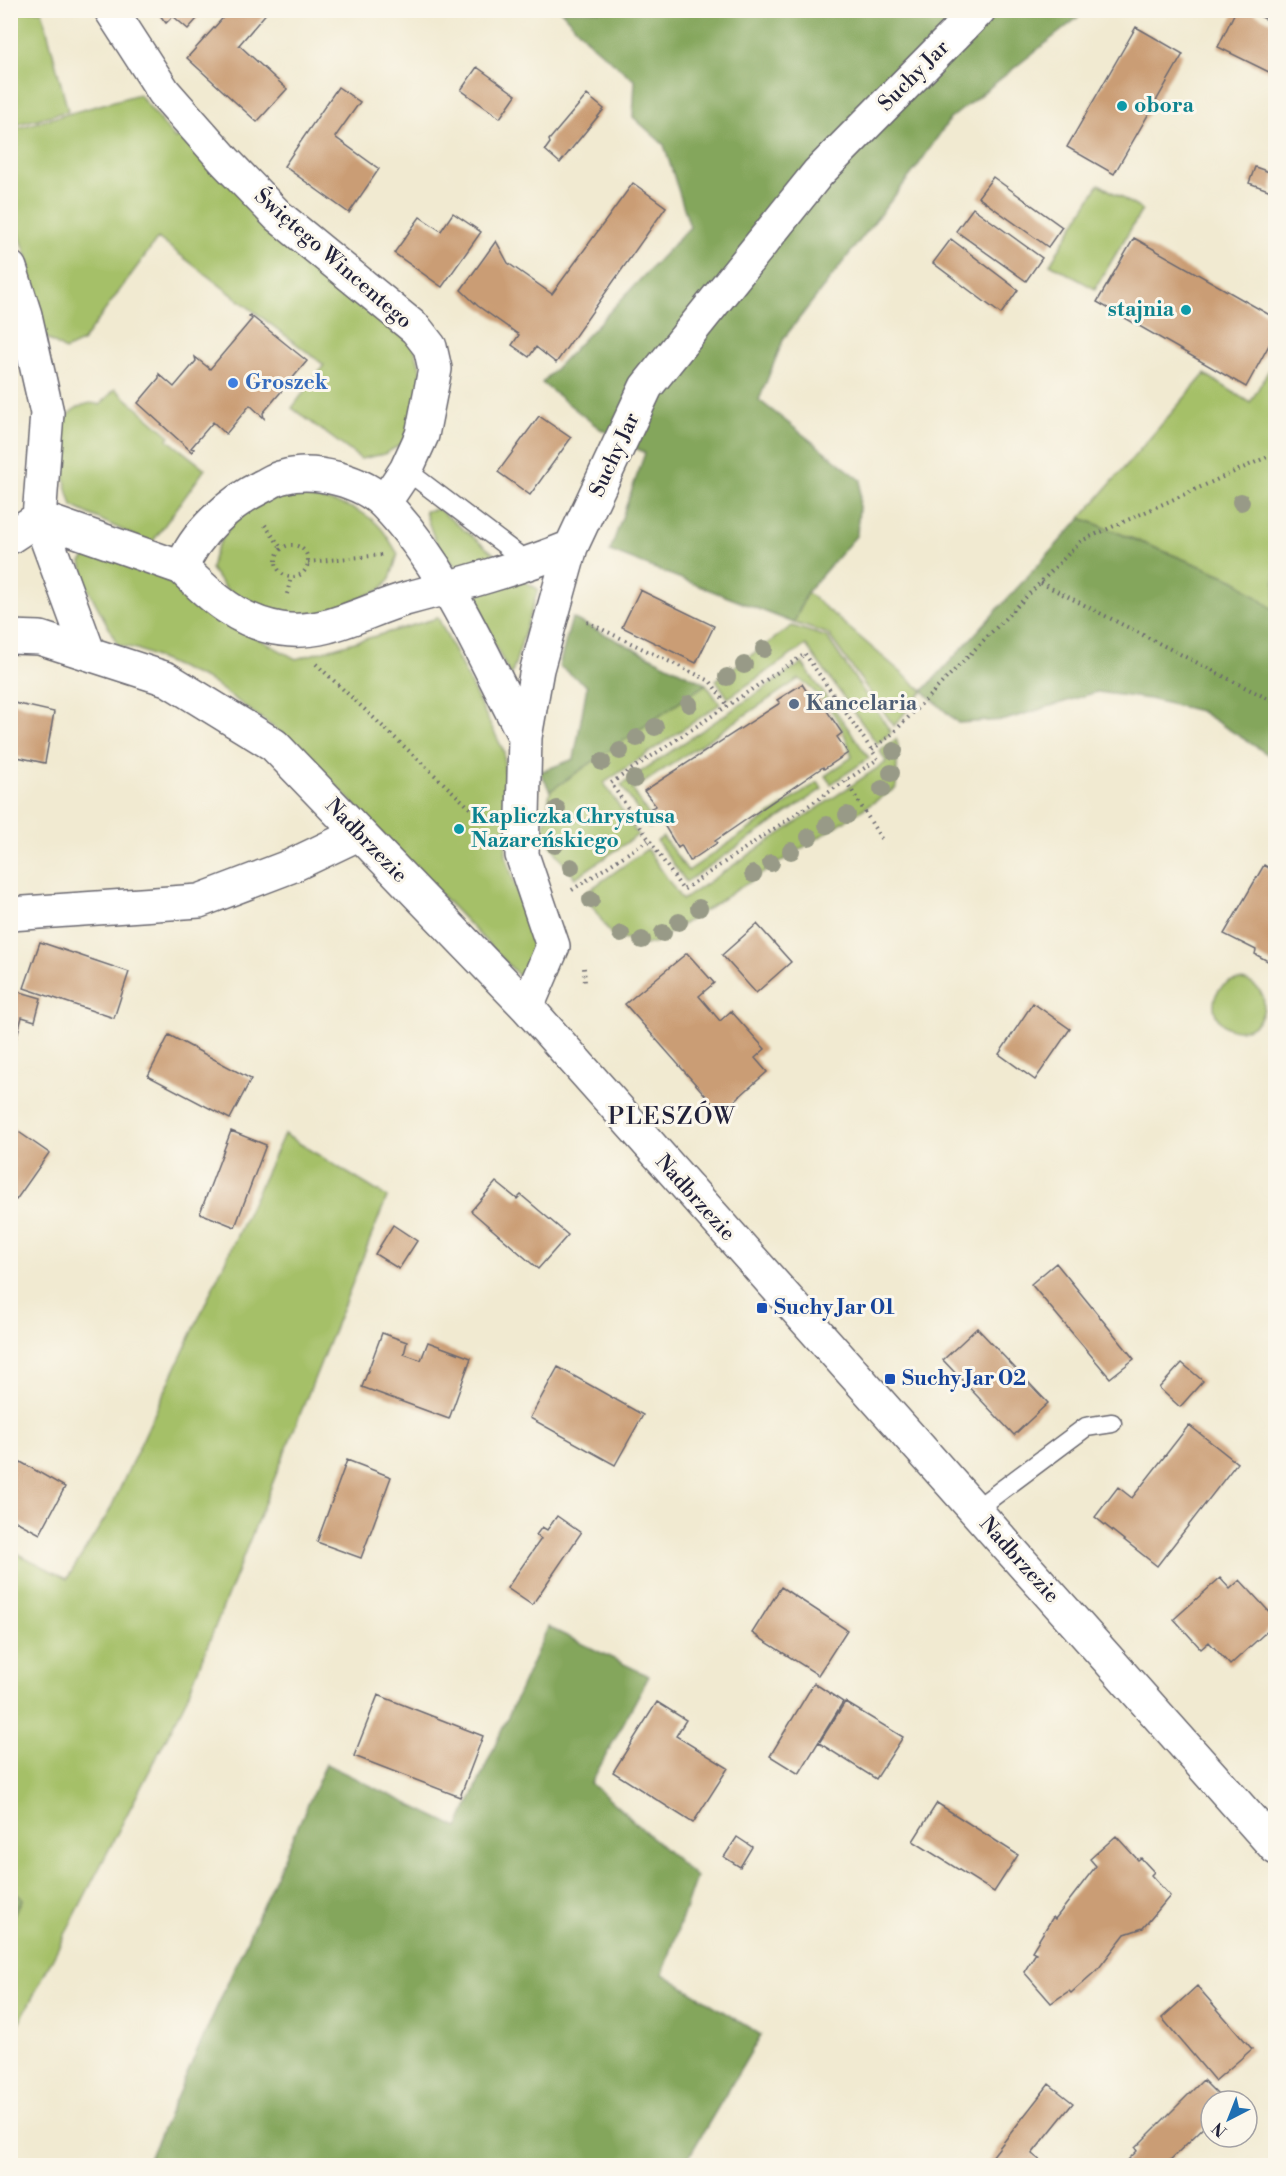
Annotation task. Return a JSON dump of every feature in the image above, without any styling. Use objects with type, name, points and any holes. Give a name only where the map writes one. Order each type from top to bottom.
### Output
[{"type":"street","name":"Świętego Wincentego","points":[[111,10],[164,92],[225,162],[278,216],[416,329],[430,347],[435,369],[422,435],[406,470],[384,503]]},
{"type":"street","name":"Suchy Jar","points":[[527,1007],[553,946],[522,855],[525,737],[537,669],[571,547],[646,387],[818,173],[979,10]]},
{"type":"street","points":[[10,268],[25,315],[48,413],[39,518],[89,654]]},
{"type":"street","points":[[182,568],[189,549],[245,495],[283,476],[309,474],[336,479],[361,488],[384,503],[447,589],[525,737]]},
{"type":"street","points":[[39,518],[182,568],[211,597],[248,620],[296,631],[318,629],[403,600],[530,564],[571,547]]},
{"type":"street","points":[[10,537],[39,518]]},
{"type":"street","name":"Nadbrzezie","points":[[10,637],[40,638],[166,679],[273,745],[527,1007],[1275,1848]]},
{"type":"street","points":[[10,914],[199,901],[291,866],[358,834]]},
{"type":"lane","points":[[406,470],[530,564]]},
{"type":"lane","points":[[975,1510],[1086,1427],[1112,1423]]},
{"type":"path","points":[[872,750],[892,734],[1081,541],[1275,453]]},
{"type":"path","points":[[297,546],[306,553],[308,562],[300,575],[291,577],[281,573],[277,558],[282,549],[297,546]]},
{"type":"path","points":[[308,562],[422,552]]},
{"type":"path","points":[[1041,583],[1275,703]]},
{"type":"path","points":[[555,606],[710,681],[728,706]]},
{"type":"path","points":[[296,631],[307,655],[425,768],[522,855]]},
{"type":"path","points":[[806,654],[872,750],[878,759],[683,890],[611,783],[806,654]]},
{"type":"path","points":[[846,781],[882,840]]},
{"type":"path","points":[[578,886],[648,840]]},
{"type":"green space","points":[[11,10],[42,11],[68,111],[11,126]]},
{"type":"green space","points":[[561,11],[1086,11],[950,119],[917,167],[784,338],[759,400],[861,480],[857,535],[807,592],[794,623],[610,551],[645,453],[599,428],[542,383],[690,227],[664,145],[633,117],[635,81],[589,42]]},
{"type":"green space","points":[[139,94],[175,139],[187,134],[413,343],[425,384],[404,443],[384,454],[361,459],[292,408],[324,365],[158,238],[82,342],[65,350],[45,337],[21,277],[31,269],[11,209],[10,130]]},
{"type":"green space","points":[[1099,184],[1142,210],[1095,289],[1050,264]]},
{"type":"green space","points":[[1275,359],[1275,611],[1235,580],[1081,518],[1205,374],[1250,403]]},
{"type":"green space","points":[[115,389],[170,436],[167,439],[205,469],[151,544],[72,506],[65,481],[61,451],[64,423],[71,412],[88,404],[100,405]]},
{"type":"green space","points":[[300,496],[353,508],[382,529],[398,554],[390,579],[380,590],[314,617],[256,610],[224,587],[211,569],[213,558],[230,527],[257,504],[272,499]]},
{"type":"green space","points":[[438,509],[496,557],[466,572],[457,567],[439,547],[431,530],[425,511]]},
{"type":"green space","points":[[1081,518],[1235,580],[1275,611],[1275,759],[1200,711],[1149,699],[1097,692],[1005,720],[958,723],[923,691]]},
{"type":"green space","points":[[92,550],[156,573],[229,623],[296,659],[438,618],[504,752],[506,856],[537,956],[520,977],[296,744],[210,681],[137,649],[118,645],[86,585],[81,562]]},
{"type":"green space","points":[[522,580],[538,589],[511,677],[470,596]]},
{"type":"green space","points":[[807,592],[923,691],[894,726],[828,634],[794,623]]},
{"type":"green space","points":[[572,618],[706,684],[550,791],[540,772],[574,759],[587,686],[559,666]]},
{"type":"green space","points":[[792,626],[827,637],[891,732],[877,744],[806,645],[728,698],[716,680]]},
{"type":"green space","points":[[802,663],[869,758],[831,784],[825,776],[852,757],[849,745],[833,713],[809,686],[799,679],[633,790],[655,825],[649,828],[621,785]]},
{"type":"green space","points":[[706,684],[720,704],[604,783],[638,835],[575,878],[543,835],[550,791]]},
{"type":"green space","points":[[896,739],[898,745],[896,788],[654,943],[644,945],[612,936],[584,894],[647,849],[682,900],[886,762],[880,751]]},
{"type":"green space","points":[[818,782],[822,789],[686,882],[657,841],[663,837],[688,871]]},
{"type":"green space","points":[[1234,980],[1244,980],[1257,987],[1264,1000],[1264,1010],[1257,1023],[1244,1030],[1234,1030],[1225,1026],[1218,1019],[1214,1010],[1214,1000],[1218,991],[1225,984]]},
{"type":"green space","points":[[284,1134],[387,1197],[185,1702],[11,2039],[10,1919],[23,1899],[10,1889],[11,1550],[67,1579],[109,1512]]},
{"type":"green space","points":[[548,1627],[649,1676],[591,1783],[696,1877],[663,1974],[761,2035],[684,2165],[146,2165],[326,1764],[458,1828]]},
{"type":"green space","points":[[11,1889],[23,1899],[11,1919]]},
{"type":"building","points":[[156,10],[205,10],[188,29],[173,16],[166,23]]},
{"type":"building","points":[[230,10],[269,10],[239,45],[287,89],[257,122],[187,58]]},
{"type":"building","points":[[1236,10],[1248,10],[1275,24],[1275,75],[1218,47]]},
{"type":"building","name":"obora","points":[[1136,27],[1183,54],[1114,174],[1067,147]]},
{"type":"building","points":[[477,67],[516,95],[500,118],[461,90]]},
{"type":"building","points":[[338,87],[360,102],[335,137],[379,169],[349,213],[284,166]]},
{"type":"building","points":[[587,95],[604,109],[560,163],[545,150],[550,143],[549,140]]},
{"type":"building","points":[[1255,167],[1275,174],[1271,191],[1249,183]]},
{"type":"building","points":[[993,177],[1062,227],[1048,247],[978,197]]},
{"type":"building","points":[[633,183],[666,207],[556,363],[536,347],[529,357],[512,345],[519,335],[478,306],[461,290],[496,241],[508,263],[552,294]]},
{"type":"building","points":[[973,208],[1042,258],[1026,281],[956,231]]},
{"type":"building","points":[[453,213],[481,232],[442,287],[394,253],[420,217],[441,231]]},
{"type":"building","name":"stajnia","points":[[1134,238],[1275,318],[1275,334],[1246,387],[1097,302]]},
{"type":"building","points":[[951,239],[1018,290],[1001,314],[933,263]]},
{"type":"building","name":"Groszek","points":[[250,315],[307,361],[263,413],[264,418],[250,405],[226,434],[213,422],[191,448],[194,449],[192,452],[138,403],[159,378],[159,374],[174,387],[196,361],[195,357],[210,369],[252,319]]},
{"type":"building","points":[[539,416],[571,438],[530,495],[498,472]]},
{"type":"building","points":[[640,590],[714,626],[696,663],[622,627]]},
{"type":"building","points":[[802,684],[812,700],[817,696],[842,733],[837,737],[848,753],[824,769],[823,767],[715,841],[717,843],[690,861],[681,845],[678,848],[658,815],[656,816],[651,808],[656,806],[644,791],[780,703],[777,700]]},
{"type":"building","points":[[10,702],[54,712],[45,763],[17,757],[15,767],[10,771]]},
{"type":"building","points":[[1264,865],[1275,872],[1275,959],[1273,964],[1255,954],[1256,950],[1224,934]]},
{"type":"building","points":[[757,924],[791,962],[756,993],[722,955]]},
{"type":"building","points":[[40,942],[129,972],[114,1018],[24,988]]},
{"type":"building","points":[[687,953],[714,983],[699,996],[720,1021],[731,1011],[765,1049],[755,1058],[767,1072],[721,1113],[625,1004]]},
{"type":"building","points":[[10,989],[41,998],[35,1021],[22,1017],[11,1058]]},
{"type":"building","points":[[1033,1003],[1070,1029],[1035,1080],[999,1054]]},
{"type":"building","points":[[169,1035],[251,1079],[230,1119],[148,1076]]},
{"type":"building","points":[[10,1126],[49,1153],[16,1200],[10,1196]]},
{"type":"building","points":[[231,1131],[266,1145],[235,1227],[200,1213]]},
{"type":"building","points":[[496,1182],[517,1199],[521,1195],[568,1235],[538,1269],[471,1211]]},
{"type":"building","points":[[393,1225],[417,1241],[399,1269],[375,1254]]},
{"type":"building","points":[[1056,1263],[1134,1359],[1110,1378],[1031,1284]]},
{"type":"building","points":[[977,1328],[1048,1403],[1014,1435],[943,1360]]},
{"type":"building","points":[[382,1333],[407,1342],[404,1354],[421,1360],[428,1342],[471,1358],[449,1419],[362,1387]]},
{"type":"building","points":[[1182,1363],[1203,1381],[1180,1407],[1159,1388]]},
{"type":"building","points":[[558,1367],[643,1415],[615,1465],[530,1418]]},
{"type":"building","points":[[1189,1425],[1237,1463],[1157,1566],[1095,1517],[1118,1487],[1132,1498]]},
{"type":"building","points":[[10,1456],[65,1487],[40,1534],[10,1518]]},
{"type":"building","points":[[347,1460],[391,1477],[361,1558],[317,1542]]},
{"type":"building","points":[[557,1516],[581,1533],[532,1605],[507,1588],[541,1539],[536,1535],[542,1527],[547,1530]]},
{"type":"building","points":[[1220,1578],[1230,1589],[1240,1580],[1275,1618],[1275,1624],[1230,1665],[1209,1642],[1201,1649],[1174,1619]]},
{"type":"building","points":[[781,1587],[847,1630],[818,1675],[752,1633]]},
{"type":"building","points":[[814,1683],[843,1702],[799,1774],[770,1756]]},
{"type":"building","points":[[378,1695],[483,1736],[460,1797],[354,1756]]},
{"type":"building","points":[[657,1702],[686,1720],[676,1736],[728,1768],[693,1823],[613,1772]]},
{"type":"building","points":[[845,1702],[903,1737],[876,1779],[819,1743]]},
{"type":"building","points":[[937,1803],[1018,1855],[994,1892],[913,1841]]},
{"type":"building","points":[[1116,1836],[1138,1860],[1141,1858],[1154,1872],[1151,1875],[1170,1896],[1143,1928],[1125,1934],[1099,1968],[1071,1993],[1069,1991],[1051,2003],[1024,1972],[1036,1953],[1032,1951],[1053,1917],[1055,1919],[1096,1866],[1090,1859]]},
{"type":"building","points":[[737,1837],[752,1847],[740,1867],[724,1857]]},
{"type":"building","points":[[1197,1986],[1252,2049],[1215,2081],[1162,2018]]},
{"type":"building","points":[[1203,2080],[1212,2089],[1199,2089],[1199,2132],[1164,2166],[1122,2166],[1137,2151],[1135,2148]]},
{"type":"building","points":[[1049,2084],[1073,2103],[1032,2154],[1047,2166],[985,2166]]},
{"type":"place","name":"obora","points":[[1122,106]]},
{"type":"place","name":"stajnia","points":[[1186,310]]},
{"type":"place","name":"Groszek","points":[[233,383]]},
{"type":"place","name":"Kancelaria","points":[[794,704]]},
{"type":"place","name":"Kapliczka Chrystusa Nazareńskiego","points":[[459,829]]},
{"type":"place","name":"Suchy Jar 01","points":[[762,1308]]},
{"type":"place","name":"Suchy Jar 02","points":[[890,1379]]},
{"type":"district","name":"PLESZÓW","points":[[672,1117]]}]
